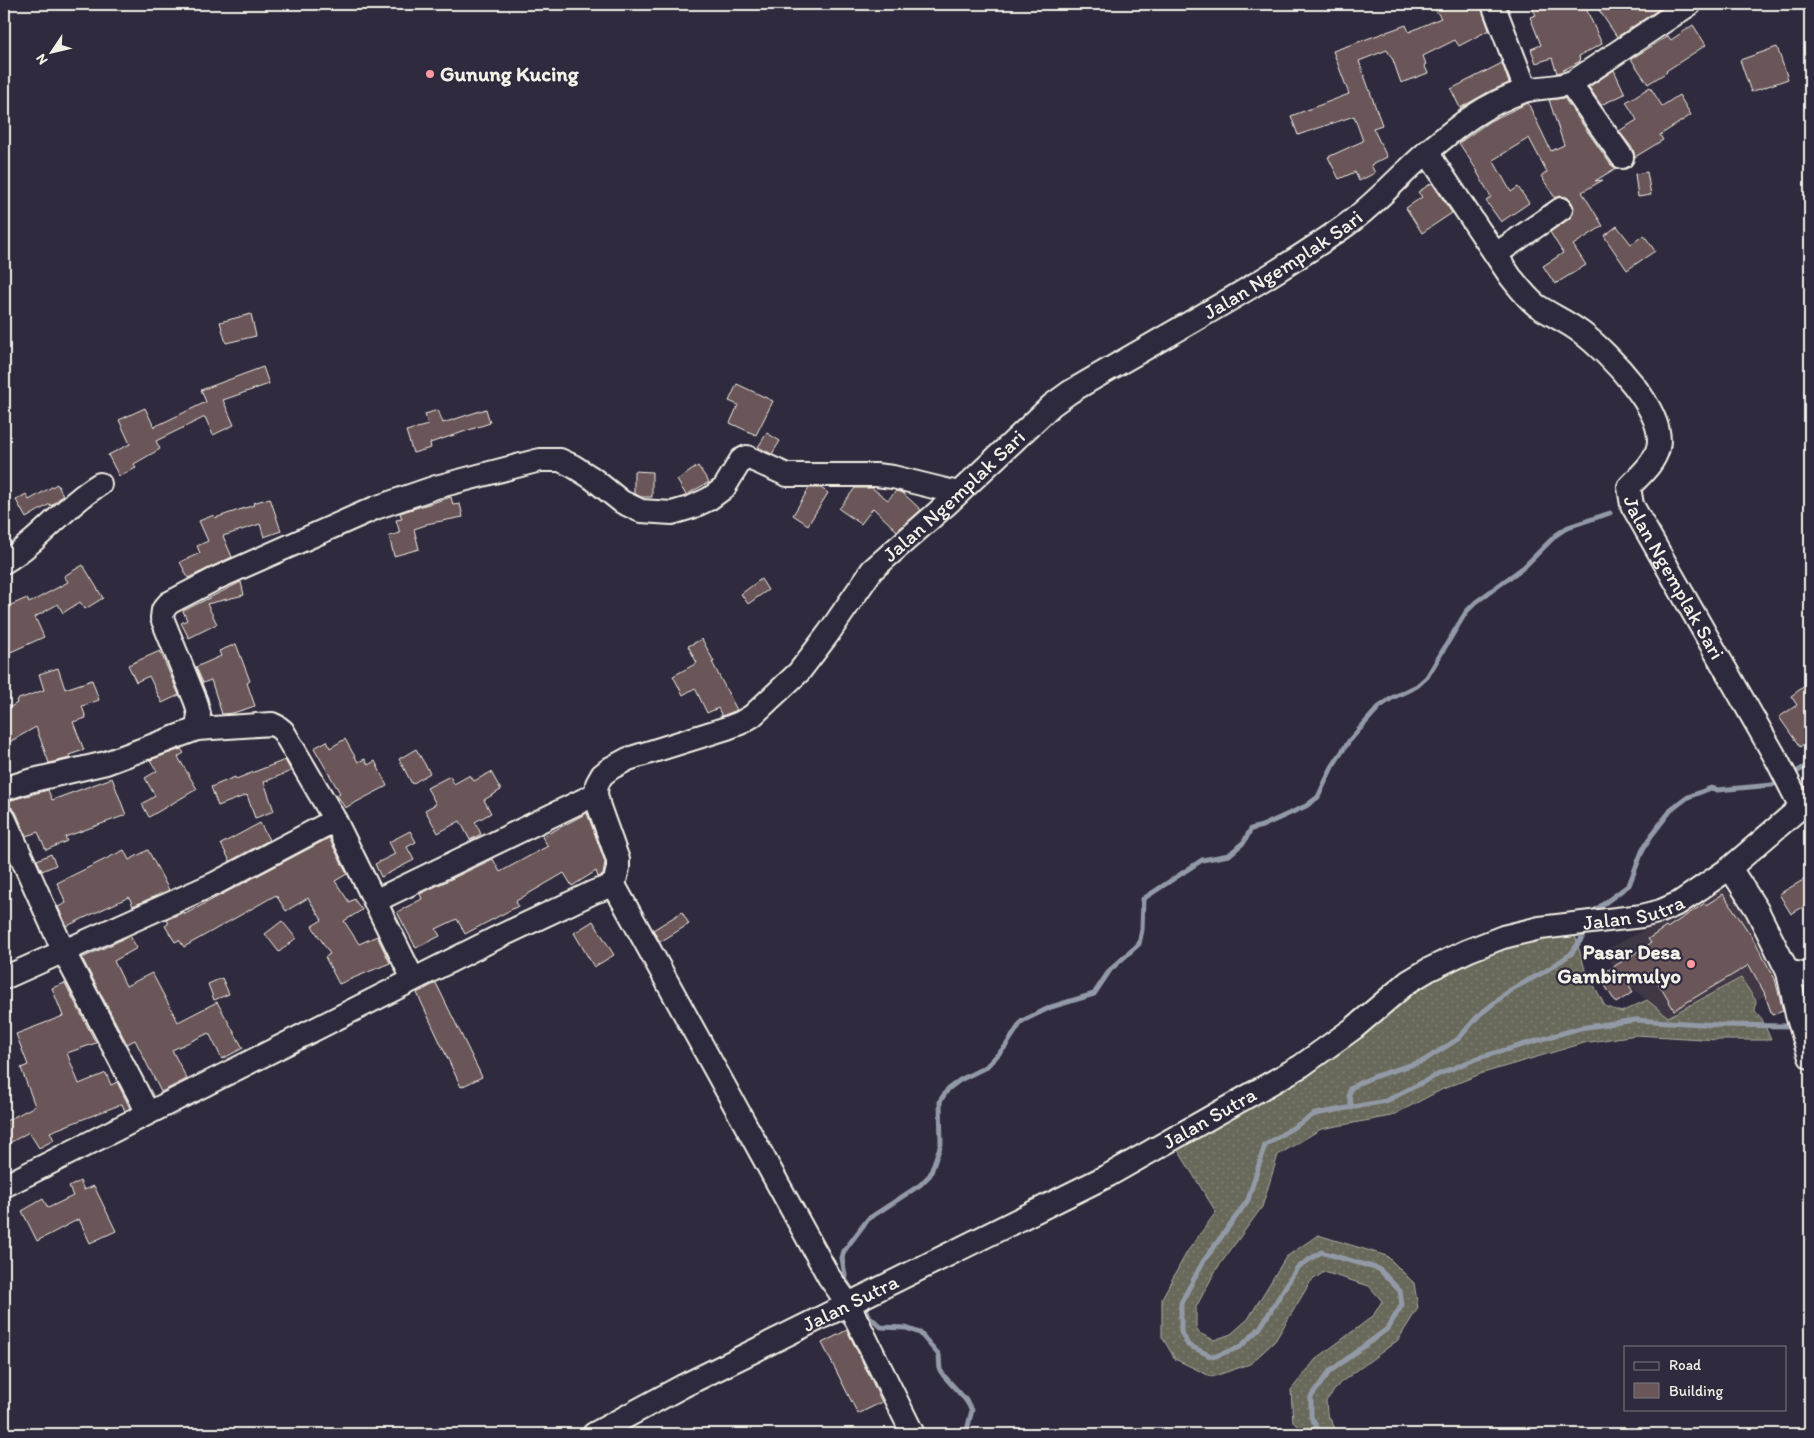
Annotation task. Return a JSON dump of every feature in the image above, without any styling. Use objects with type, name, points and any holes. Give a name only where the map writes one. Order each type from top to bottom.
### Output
[{"type":"street","points":[[1493,4],[1526,90]]},
{"type":"street","points":[[1427,152],[1463,121],[1495,102],[1526,90],[1570,83],[1690,4]]},
{"type":"street","points":[[1570,83],[1622,157]]},
{"type":"street","name":"Jalan Ngemplak Sari","points":[[596,794],[597,784],[602,775],[628,759],[727,728],[752,716],[800,672],[872,570],[1052,405],[1078,387],[1269,276],[1343,228],[1363,212],[1427,152],[1524,294],[1597,345],[1624,372],[1648,404],[1657,430],[1659,447],[1651,463],[1629,487],[1632,505],[1801,800]]},
{"type":"street","points":[[1496,254],[1561,209]]},
{"type":"street","points":[[197,729],[198,714],[196,702],[162,618],[168,603],[217,578],[349,518],[436,487],[540,460],[560,460],[592,478],[622,502],[641,511],[672,513],[709,499],[724,488],[741,460],[747,457],[787,475],[876,475],[958,492]]},
{"type":"street","points":[[4,562],[44,531],[84,494],[100,484]]},
{"type":"street","points":[[4,789],[29,781],[106,763],[197,729],[272,724],[282,731],[335,820],[413,979]]},
{"type":"street","points":[[375,901],[596,794],[618,860],[614,885],[829,1277],[856,1301],[914,1434]]},
{"type":"street","name":"Jalan Sutra","points":[[594,1434],[683,1386],[1109,1176],[1278,1081],[1328,1048],[1408,982],[1428,970],[1467,951],[1503,937],[1540,928],[1642,916],[1661,911],[1679,903],[1730,868],[1801,800]]},
{"type":"street","points":[[4,818],[64,952],[148,1114]]},
{"type":"street","points":[[4,978],[216,884],[335,820]]},
{"type":"street","points":[[1730,868],[1799,973],[1797,1015],[1807,1048]]},
{"type":"street","points":[[4,1186],[492,940],[594,892],[614,885]]},
{"type":"shaded area","name":"Pasar Desa Gambirmulyo","points":[[1721,885],[1741,904],[1765,948],[1778,987],[1756,1001],[1741,978],[1667,1017],[1619,977],[1605,951]]},
{"type":"green space","points":[[1574,932],[1584,966],[1605,1006],[1621,1012],[1647,1000],[1668,1017],[1741,978],[1756,1001],[1755,1011],[1762,1019],[1771,1040],[1718,1040],[1636,1035],[1584,1043],[1483,1073],[1443,1089],[1391,1116],[1321,1129],[1278,1155],[1262,1207],[1216,1270],[1196,1307],[1196,1328],[1199,1333],[1214,1340],[1231,1334],[1248,1319],[1286,1257],[1318,1235],[1387,1256],[1414,1283],[1418,1308],[1398,1340],[1340,1383],[1326,1401],[1327,1413],[1338,1434],[1305,1434],[1293,1422],[1291,1390],[1316,1359],[1373,1316],[1382,1301],[1369,1286],[1324,1272],[1311,1281],[1275,1341],[1250,1364],[1212,1377],[1175,1359],[1162,1337],[1162,1298],[1187,1252],[1216,1212],[1176,1147],[1412,988],[1505,944]]},
{"type":"building","points":[[1431,4],[1480,4],[1489,30],[1459,46],[1455,40],[1423,56],[1426,64],[1424,65],[1428,73],[1401,83],[1393,60],[1387,50],[1359,61],[1382,125],[1373,128],[1387,157],[1371,165],[1375,173],[1359,181],[1355,172],[1339,179],[1328,157],[1363,141],[1354,116],[1298,135],[1291,116],[1349,94],[1333,51],[1406,25],[1409,32],[1441,18]]},
{"type":"building","points":[[1530,4],[1584,4],[1602,44],[1579,56],[1580,61],[1557,73],[1552,58],[1536,63],[1531,49],[1541,45],[1530,17],[1536,15]]},
{"type":"building","points":[[1595,4],[1667,4],[1617,37]]},
{"type":"building","points":[[1693,25],[1706,45],[1648,84],[1631,59],[1668,36],[1671,40]]},
{"type":"building","points":[[1777,47],[1788,79],[1751,92],[1740,60]]},
{"type":"building","points":[[1502,63],[1509,83],[1490,91],[1460,108],[1451,89]]},
{"type":"building","points":[[1614,70],[1625,94],[1601,105],[1589,87]]},
{"type":"building","points":[[1650,87],[1662,106],[1679,95],[1691,115],[1660,135],[1663,140],[1635,157],[1633,149],[1619,131],[1637,120],[1626,102]]},
{"type":"building","points":[[1564,98],[1611,165],[1616,168],[1595,181],[1603,180],[1582,192],[1603,226],[1573,245],[1586,265],[1555,284],[1543,266],[1563,253],[1550,232],[1569,219],[1573,214],[1574,207],[1567,197],[1560,196],[1555,198],[1541,176],[1547,172],[1529,138],[1493,160],[1511,192],[1518,187],[1529,203],[1501,222],[1486,201],[1491,197],[1478,172],[1459,143],[1490,121],[1528,103],[1551,151],[1564,145],[1549,100]]},
{"type":"building","points":[[1647,172],[1651,195],[1638,197],[1635,174]]},
{"type":"building","points":[[1432,183],[1452,213],[1422,233],[1406,208],[1422,197],[1418,192]]},
{"type":"building","points":[[1617,226],[1631,244],[1644,235],[1655,251],[1627,270],[1604,236]]},
{"type":"building","points":[[251,314],[256,336],[226,343],[220,322]]},
{"type":"building","points":[[263,367],[269,384],[223,400],[234,425],[213,435],[205,417],[156,441],[160,449],[134,464],[136,468],[119,476],[108,455],[130,444],[119,420],[145,408],[154,427],[206,402],[201,390]]},
{"type":"building","points":[[737,384],[773,401],[756,435],[730,423],[738,405],[729,401]]},
{"type":"building","points":[[486,409],[490,423],[430,443],[431,448],[413,453],[406,431],[428,425],[425,414],[438,410],[443,423]]},
{"type":"building","points":[[767,433],[780,441],[772,454],[758,447]]},
{"type":"building","points":[[698,466],[709,482],[686,495],[677,480]]},
{"type":"building","points":[[634,471],[652,472],[652,497],[641,497],[634,493]]},
{"type":"building","points":[[57,484],[63,495],[51,506],[50,504],[26,518],[16,500],[26,494],[29,500]]},
{"type":"building","points":[[809,488],[821,488],[828,493],[808,525],[793,515]]},
{"type":"building","points":[[855,488],[872,488],[888,500],[896,491],[903,493],[921,510],[897,531],[873,508],[861,524],[839,509]]},
{"type":"building","points":[[451,497],[453,505],[460,504],[463,517],[426,524],[414,529],[419,549],[394,556],[389,536],[400,533],[396,520],[402,519],[400,513]]},
{"type":"building","points":[[270,498],[281,531],[264,537],[260,524],[223,536],[232,557],[188,578],[180,562],[200,553],[197,546],[208,541],[199,521],[214,515],[215,518]]},
{"type":"building","points":[[83,565],[103,598],[85,609],[80,602],[63,613],[58,604],[35,617],[44,637],[4,655],[4,608],[27,598],[29,603],[68,582],[64,576]]},
{"type":"building","points":[[761,579],[768,590],[748,604],[741,594]]},
{"type":"building","points":[[241,582],[244,595],[207,604],[217,624],[189,638],[181,623],[187,620],[183,611]]},
{"type":"building","points":[[702,639],[737,710],[722,716],[718,708],[707,713],[695,688],[683,695],[673,676],[697,663],[688,646]]},
{"type":"building","points":[[236,644],[250,681],[247,683],[255,706],[233,713],[222,714],[211,680],[203,683],[196,667],[221,656],[219,651]]},
{"type":"building","points":[[160,651],[179,695],[162,703],[149,676],[136,682],[128,665]]},
{"type":"building","points":[[58,668],[65,689],[92,680],[99,700],[82,706],[86,718],[73,722],[84,750],[69,755],[70,758],[49,763],[36,727],[4,745],[4,711],[17,703],[16,700],[44,690],[39,674]]},
{"type":"building","points":[[1810,682],[1810,739],[1800,747],[1779,717],[1797,705],[1791,696]]},
{"type":"building","points":[[345,739],[358,762],[365,759],[368,765],[375,761],[387,786],[345,808],[337,795],[340,793],[314,748],[327,741],[330,748]]},
{"type":"building","points":[[181,749],[184,753],[178,757],[197,789],[149,817],[142,804],[155,796],[145,778],[157,771],[150,760]]},
{"type":"building","points":[[416,749],[430,773],[412,784],[399,759]]},
{"type":"building","points":[[285,760],[291,771],[264,782],[274,811],[255,818],[247,795],[218,806],[211,787]]},
{"type":"building","points":[[491,772],[501,790],[484,800],[491,813],[475,822],[481,834],[470,840],[460,821],[438,833],[425,810],[436,804],[427,788],[450,776],[454,784],[470,775],[474,781]]},
{"type":"building","points":[[112,778],[126,815],[65,837],[67,841],[46,850],[38,832],[26,836],[16,812],[11,807],[4,805],[4,802],[48,790],[52,800]]},
{"type":"building","points":[[587,813],[605,862],[603,875],[598,877],[596,871],[572,886],[564,873],[516,901],[518,906],[465,934],[457,919],[436,929],[440,936],[416,948],[397,912],[422,899],[420,894],[493,859],[500,872],[548,846],[542,837]]},
{"type":"building","points":[[260,823],[269,840],[230,861],[221,844]]},
{"type":"building","points":[[410,831],[416,842],[407,847],[414,860],[381,877],[375,864],[395,854],[389,842]]},
{"type":"building","points":[[329,838],[347,874],[335,881],[349,902],[354,899],[362,910],[344,921],[359,944],[377,936],[390,963],[339,984],[325,957],[330,954],[312,926],[322,920],[308,898],[286,911],[276,895],[184,947],[179,940],[175,942],[165,926],[169,923],[166,920],[184,912],[185,914]]},
{"type":"building","points":[[124,850],[129,860],[148,850],[169,890],[133,906],[129,897],[67,926],[58,907],[66,903],[57,883]]},
{"type":"building","points":[[51,854],[56,865],[42,871],[37,860]]},
{"type":"building","points":[[1810,876],[1810,903],[1791,914],[1779,894]]},
{"type":"building","name":"Pasar Desa Gambirmulyo","points":[[1723,894],[1752,937],[1775,979],[1783,1011],[1772,1015],[1764,992],[1749,965],[1674,1010],[1651,971],[1629,985],[1633,992],[1616,1003],[1599,976],[1651,943],[1648,939],[1666,927]]},
{"type":"building","points":[[682,912],[689,924],[660,942],[653,930]]},
{"type":"building","points":[[282,921],[296,938],[279,952],[265,934]]},
{"type":"building","points":[[593,921],[614,955],[594,967],[574,933]]},
{"type":"building","points":[[130,936],[137,948],[114,961],[126,986],[152,973],[178,1022],[217,1002],[243,1048],[222,1059],[209,1033],[172,1050],[187,1079],[161,1092],[135,1040],[127,1044],[82,958]]},
{"type":"building","points":[[222,978],[229,994],[214,1000],[208,984]]},
{"type":"building","points":[[65,983],[96,1043],[67,1053],[79,1084],[106,1073],[111,1085],[117,1082],[130,1108],[125,1111],[122,1104],[50,1132],[54,1140],[39,1148],[29,1132],[4,1146],[4,1122],[35,1106],[21,1068],[28,1065],[16,1034],[63,1016],[52,988]]},
{"type":"building","points":[[436,983],[482,1077],[461,1087],[417,993]]},
{"type":"building","points":[[80,1181],[84,1190],[94,1186],[116,1231],[90,1243],[79,1219],[37,1241],[22,1211],[43,1199],[48,1208],[73,1196],[69,1187]]},
{"type":"building","points":[[847,1330],[882,1402],[858,1414],[822,1343]]},
{"type":"waterway","points":[[850,1287],[846,1281],[842,1258],[844,1251],[868,1219],[920,1185],[930,1175],[941,1144],[940,1101],[948,1089],[960,1080],[986,1067],[1005,1047],[1022,1021],[1051,1007],[1094,994],[1110,970],[1139,944],[1142,930],[1143,899],[1202,860],[1229,855],[1244,842],[1251,829],[1306,806],[1318,797],[1332,767],[1349,741],[1379,707],[1392,698],[1417,686],[1427,677],[1466,612],[1476,602],[1524,567],[1556,535],[1568,527],[1610,513]]},
{"type":"waterway","points":[[1791,775],[1810,764]]},
{"type":"waterway","points":[[1590,914],[1629,885],[1643,849],[1651,836],[1671,810],[1688,797],[1711,788],[1718,790],[1772,785],[1781,780]]},
{"type":"waterway","points":[[1352,1108],[1349,1095],[1350,1089],[1376,1076],[1423,1061],[1458,1039],[1479,1015],[1512,989],[1544,972],[1571,954],[1582,938],[1585,929]]},
{"type":"waterway","points":[[1321,1434],[1311,1417],[1311,1397],[1329,1372],[1387,1329],[1402,1305],[1400,1291],[1379,1269],[1321,1252],[1297,1268],[1260,1328],[1240,1347],[1213,1357],[1188,1345],[1181,1332],[1181,1303],[1203,1262],[1248,1200],[1265,1145],[1315,1114],[1386,1101],[1437,1075],[1478,1058],[1580,1028],[1635,1020],[1719,1025],[1795,1026]]},
{"type":"waterway","points":[[862,1304],[869,1316],[881,1327],[906,1328],[920,1333],[939,1355],[940,1370],[972,1410],[966,1434]]},
{"type":"place","name":"Gunung Kucing","points":[[430,74]]},
{"type":"place","name":"Pasar Desa Gambirmulyo","points":[[1691,964]]}]
